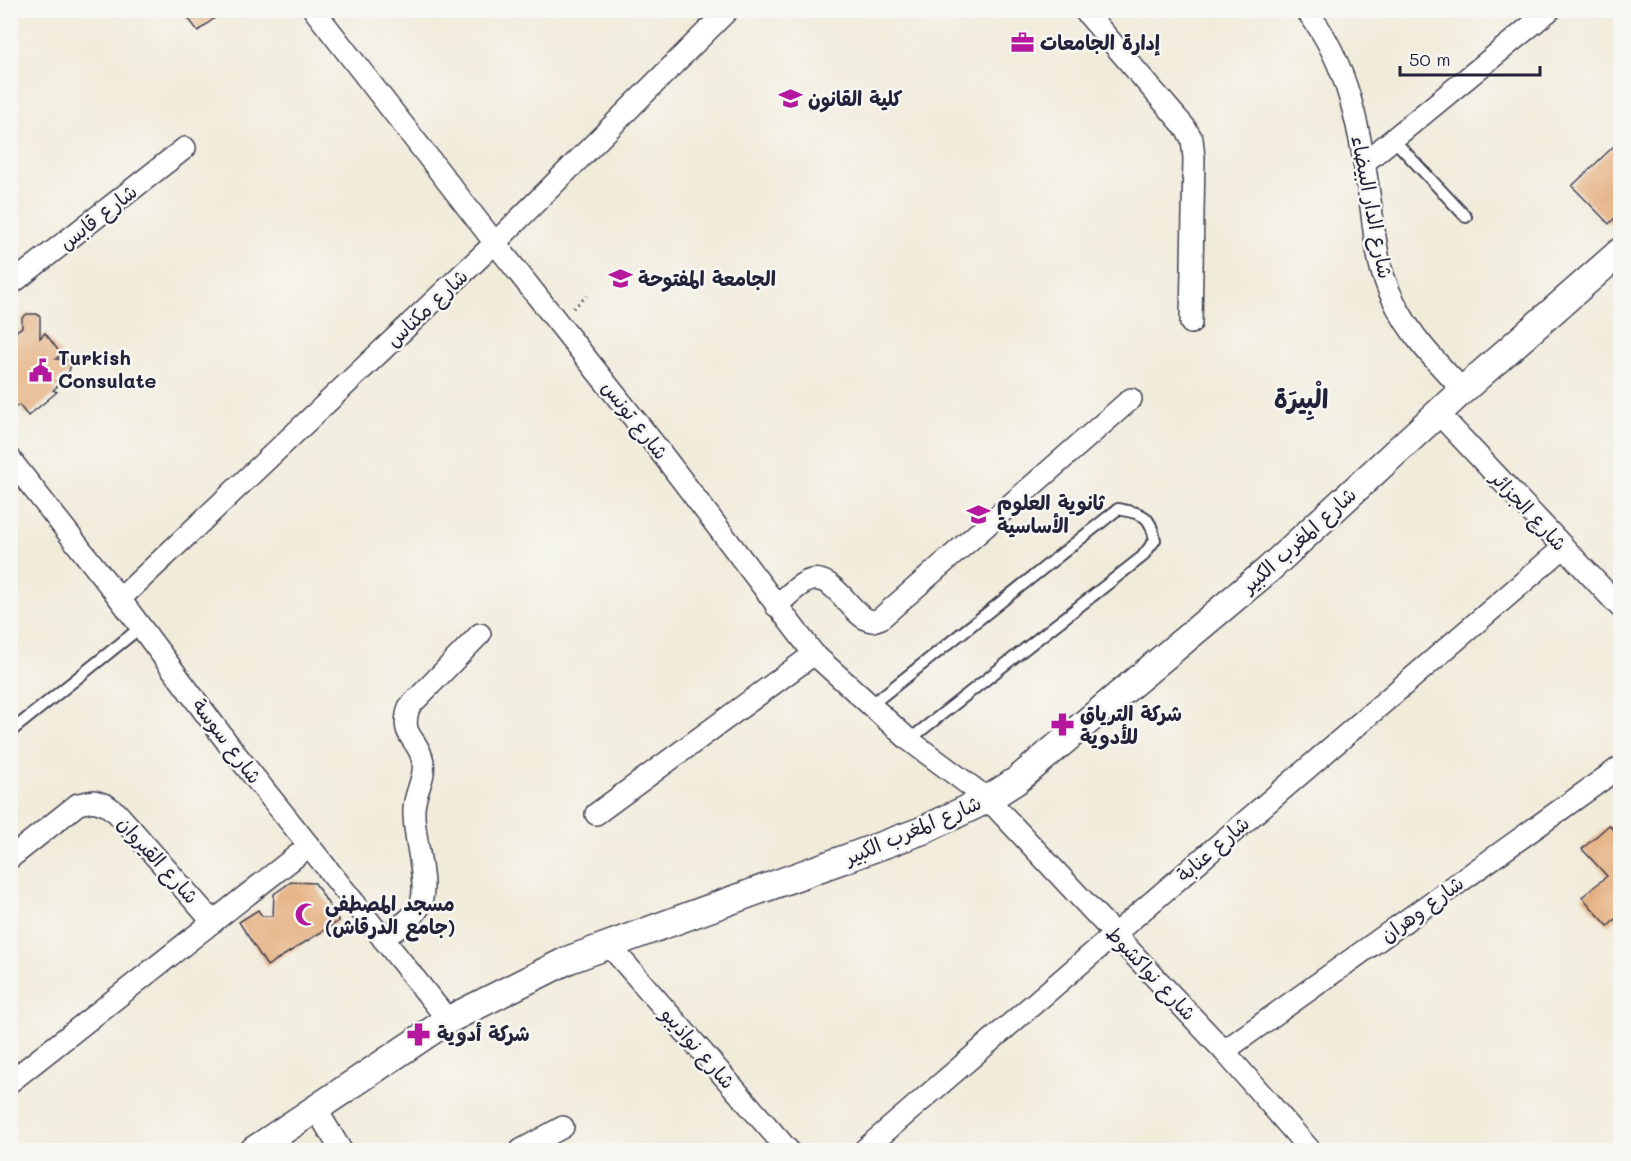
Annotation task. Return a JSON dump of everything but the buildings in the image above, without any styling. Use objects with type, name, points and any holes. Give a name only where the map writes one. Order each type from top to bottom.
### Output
[{"type":"street","name":"شارع تونس","points":[[314,10],[659,450],[814,654],[909,740],[988,799]]},
{"type":"street","name":"شارع مكناس","points":[[120,599],[495,243],[728,10]]},
{"type":"street","points":[[1084,10],[1184,126],[1192,139],[1194,158],[1191,323]]},
{"type":"street","points":[[1364,163],[1550,10]]},
{"type":"street","name":"شارع الدار البيضاء","points":[[1315,14],[1335,57],[1354,115],[1382,273],[1406,327],[1463,390]]},
{"type":"street","name":"شارع قابس","points":[[10,285],[185,148]]},
{"type":"street","name":"شارع المغرب الكبير","points":[[254,1150],[448,1020],[568,960],[921,831],[988,799],[1031,769],[1268,570],[1463,390],[1620,252]]},
{"type":"street","points":[[776,606],[807,581],[816,580],[828,583],[864,618],[872,621],[881,618],[1131,399]]},
{"type":"street","name":"شارع الجزائر","points":[[1439,414],[1620,607]]},
{"type":"street","name":"شارع سوسة","points":[[10,459],[120,599],[235,753],[448,1020]]},
{"type":"street","name":"شارع عنابة","points":[[864,1150],[1563,548]]},
{"type":"street","points":[[383,939],[418,910],[424,893],[413,814],[414,799],[425,770],[422,755],[409,735],[405,720],[410,707],[480,633]]},
{"type":"street","points":[[596,814],[814,654]]},
{"type":"street","name":"شارع وهران","points":[[1224,1051],[1620,766]]},
{"type":"street","name":"شارع نواكشوط","points":[[988,799],[1224,1051],[1310,1150]]},
{"type":"street","name":"شارع القيروان","points":[[10,858],[78,804],[94,801],[117,813],[213,922]]},
{"type":"street","name":"شارع القيروان","points":[[10,1082],[309,846]]},
{"type":"street","name":"شارع نواذيبو","points":[[609,945],[788,1150]]},
{"type":"street","points":[[316,1109],[341,1150]]},
{"type":"street","points":[[521,1150],[563,1127]]},
{"type":"lane","points":[[1393,139],[1466,218]]},
{"type":"lane","points":[[871,705],[1118,509],[1141,514],[1152,524],[1155,540],[1142,557],[909,740]]},
{"type":"lane","points":[[10,732],[141,627]]},
{"type":"place","name":"إدارة الجامعات","points":[[1022,43]]},
{"type":"place","name":"كلية القانون","points":[[790,99]]},
{"type":"place","name":"الجامعة المفتوحة","points":[[620,279]]},
{"type":"place","name":"Turkish Consulate","points":[[40,370]]},
{"type":"place","name":"ثانوية العلوم الأساسية","points":[[979,515]]},
{"type":"place","name":"شركة الترياق للأدوية","points":[[1062,725]]},
{"type":"place","name":"مسجد المصطفى (جامع الدرقاش)","points":[[307,915]]},
{"type":"place","name":"شركة أدوية","points":[[419,1034]]},
{"type":"district","name":"الْبِيرَة","points":[[1301,399]]}]
